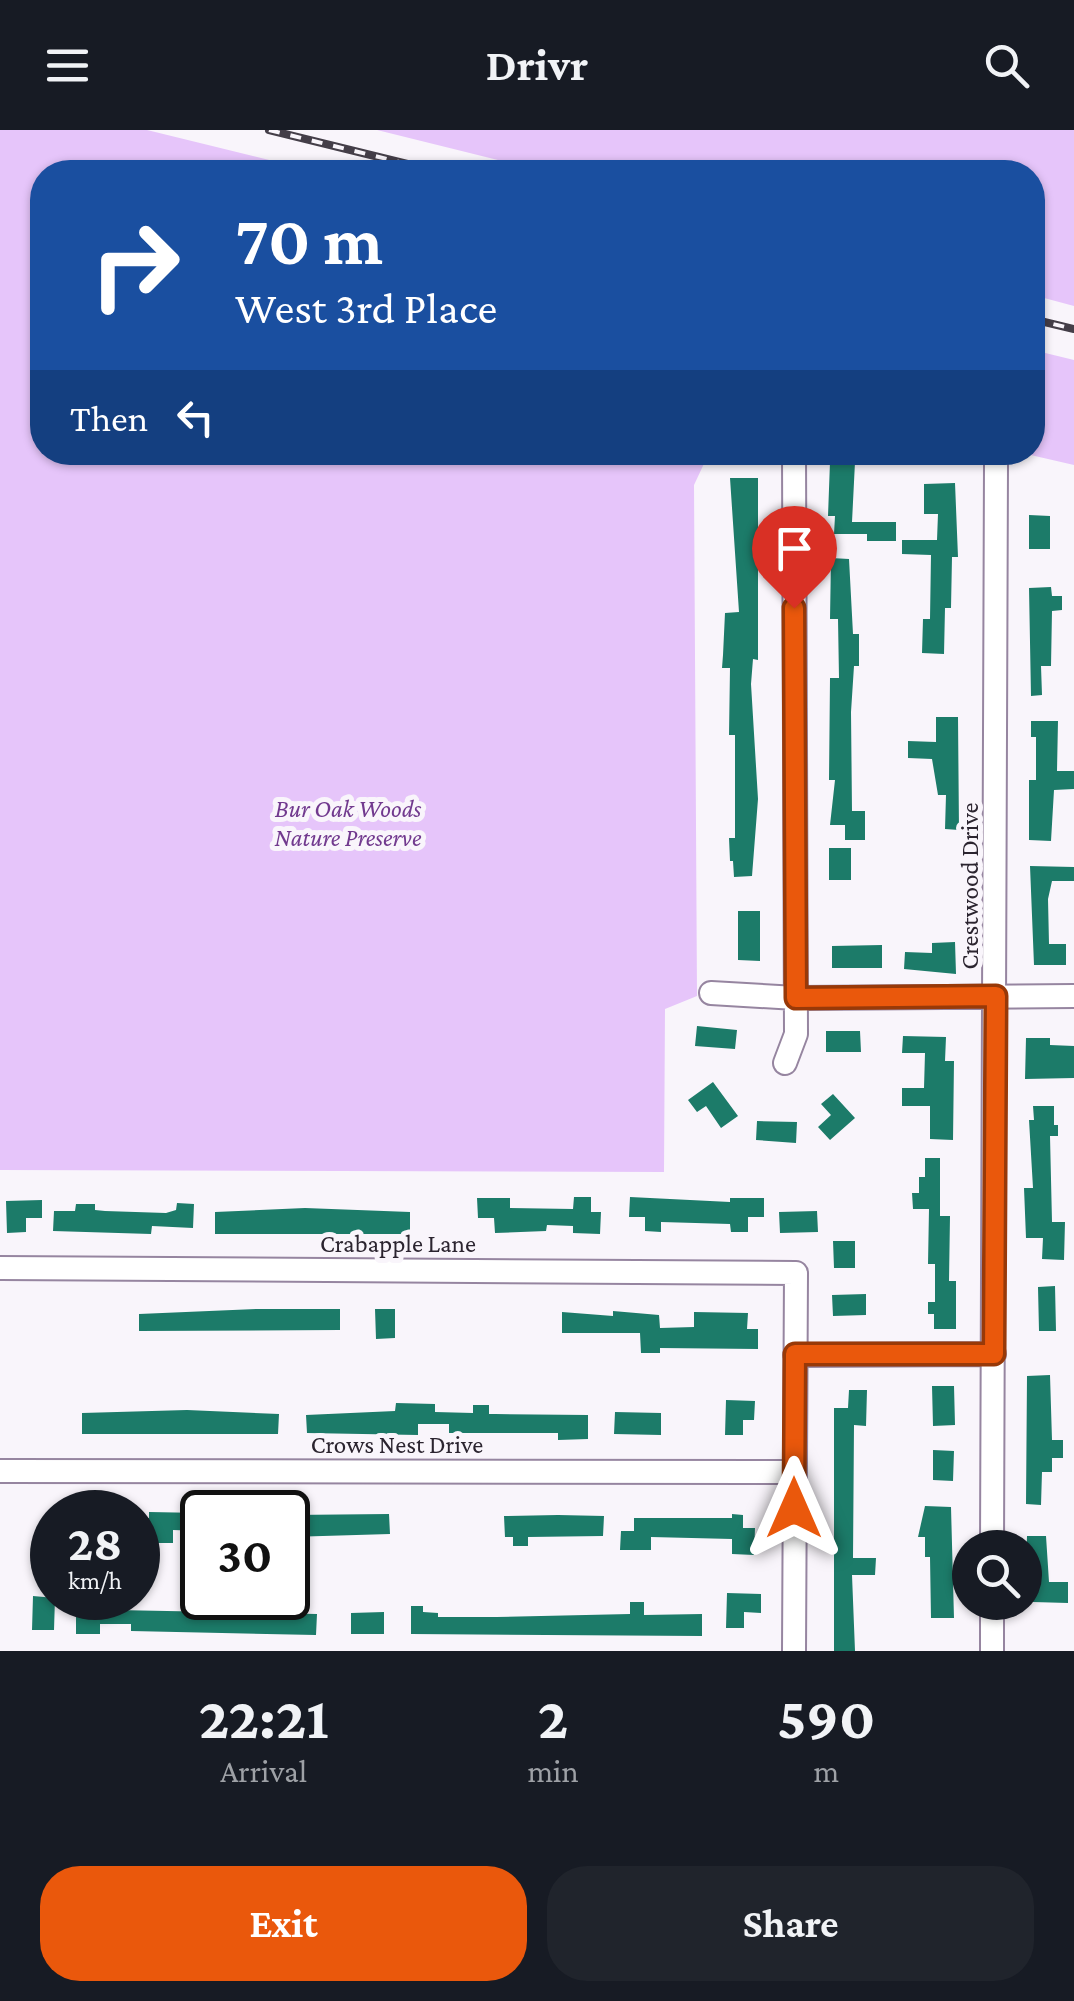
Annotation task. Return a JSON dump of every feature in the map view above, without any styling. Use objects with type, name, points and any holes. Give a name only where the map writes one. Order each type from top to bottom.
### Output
[{"type":"street","points":[[786,1063],[796,1034],[794,465]]},
{"type":"street","name":"Crestwood Drive","points":[[992,1530],[996,465]]},
{"type":"street","points":[[711,992],[796,998],[1074,996]]},
{"type":"street","name":"Crabapple Lane","points":[[0,1268],[796,1273],[795,1354]]},
{"type":"street","points":[[794,1651],[795,1354],[994,1354]]},
{"type":"street","name":"Crows Nest Drive","points":[[0,1471],[795,1472]]},
{"type":"street","points":[[992,1620],[992,1651]]},
{"type":"green space","name":"Bur Oak Woods Nature Preserve","points":[[0,130],[147,130],[269,160],[30,160],[30,465],[703,465],[694,485],[697,996],[665,1009],[664,1172],[0,1170]]},
{"type":"green space","points":[[377,130],[1074,130],[1074,306],[1045,298],[1045,160],[498,160]]},
{"type":"green space","points":[[1045,353],[1074,360],[1074,465],[1045,458]]},
{"type":"building","points":[[830,465],[855,465],[852,522],[896,522],[896,541],[867,541],[867,534],[834,534],[835,516],[828,516]]},
{"type":"building","points":[[730,478],[758,478],[758,660],[753,659],[751,684],[758,799],[752,876],[734,877],[729,838],[735,838],[735,735],[729,735],[730,668],[722,668],[725,613],[739,612]]},
{"type":"building","points":[[955,483],[958,557],[952,557],[951,608],[945,608],[944,654],[922,653],[923,619],[930,619],[931,555],[902,554],[902,540],[937,540],[938,514],[924,514],[924,484]]},
{"type":"building","points":[[1029,515],[1050,516],[1050,549],[1029,549]]},
{"type":"building","points":[[831,558],[849,559],[853,634],[859,634],[859,666],[854,666],[851,712],[852,811],[865,811],[865,840],[845,840],[845,825],[830,825],[835,780],[829,780],[830,678],[839,678],[838,619],[830,619]]},
{"type":"building","points":[[1051,587],[1052,596],[1062,596],[1062,610],[1052,611],[1051,666],[1041,666],[1042,695],[1031,696],[1029,588]]},
{"type":"building","points":[[936,717],[958,717],[959,830],[945,829],[946,795],[938,795],[932,759],[908,758],[908,741],[936,742]]},
{"type":"building","points":[[1031,721],[1058,721],[1057,771],[1074,771],[1074,789],[1054,790],[1051,841],[1029,840],[1029,780],[1036,780],[1036,737],[1031,737]]},
{"type":"building","points":[[829,848],[851,848],[851,880],[829,880]]},
{"type":"building","points":[[1030,866],[1074,867],[1074,881],[1052,881],[1048,899],[1049,944],[1066,944],[1066,965],[1034,965]]},
{"type":"building","points":[[738,911],[760,911],[760,961],[738,960]]},
{"type":"building","points":[[955,942],[956,974],[904,969],[905,952],[932,953],[932,943]]},
{"type":"building","points":[[882,945],[882,968],[832,968],[832,946]]},
{"type":"building","points":[[697,1026],[737,1030],[735,1049],[695,1046]]},
{"type":"building","points":[[826,1031],[860,1031],[861,1052],[826,1052]]},
{"type":"building","points":[[903,1036],[946,1037],[945,1061],[954,1061],[953,1140],[930,1139],[930,1106],[902,1106],[902,1088],[924,1088],[925,1053],[902,1053]]},
{"type":"building","points":[[1026,1038],[1050,1038],[1050,1045],[1074,1046],[1074,1078],[1025,1079]]},
{"type":"building","points":[[713,1082],[738,1116],[721,1128],[706,1106],[697,1112],[688,1100]]},
{"type":"building","points":[[833,1094],[855,1118],[830,1140],[818,1127],[831,1115],[821,1104]]},
{"type":"building","points":[[1033,1106],[1054,1106],[1054,1125],[1058,1125],[1058,1136],[1050,1136],[1052,1222],[1065,1222],[1064,1260],[1042,1259],[1043,1238],[1026,1238],[1024,1188],[1033,1188],[1029,1120],[1034,1120]]},
{"type":"building","points":[[757,1121],[797,1122],[796,1143],[756,1140]]},
{"type":"building","points":[[925,1158],[940,1158],[940,1216],[950,1216],[949,1281],[956,1281],[956,1329],[934,1329],[934,1314],[928,1314],[928,1302],[935,1302],[935,1264],[928,1264],[929,1209],[913,1209],[912,1193],[919,1193],[919,1177],[925,1177]]},
{"type":"building","points":[[574,1197],[591,1197],[591,1212],[601,1212],[600,1234],[573,1233],[573,1226],[547,1225],[546,1231],[495,1233],[494,1218],[478,1218],[477,1198],[510,1198],[510,1208],[573,1209]]},
{"type":"building","points":[[630,1197],[730,1202],[730,1198],[764,1198],[764,1217],[748,1217],[748,1232],[731,1232],[730,1224],[661,1222],[661,1232],[645,1231],[645,1217],[629,1217]]},
{"type":"building","points":[[42,1200],[42,1218],[26,1218],[26,1232],[7,1233],[6,1201]]},
{"type":"building","points":[[177,1203],[194,1204],[193,1228],[152,1226],[151,1234],[53,1231],[54,1211],[75,1211],[76,1204],[95,1204],[95,1210],[166,1213],[176,1210]]},
{"type":"building","points":[[305,1208],[410,1212],[410,1234],[215,1234],[215,1212]]},
{"type":"building","points":[[817,1211],[818,1232],[780,1233],[779,1212]]},
{"type":"building","points":[[833,1241],[855,1241],[855,1268],[834,1268]]},
{"type":"building","points":[[1055,1286],[1056,1331],[1039,1331],[1038,1287]]},
{"type":"building","points":[[866,1294],[866,1315],[833,1316],[832,1295]]},
{"type":"building","points":[[340,1309],[340,1330],[139,1331],[139,1314]]},
{"type":"building","points":[[375,1309],[395,1309],[395,1338],[376,1339]]},
{"type":"building","points":[[613,1311],[659,1315],[660,1328],[694,1327],[694,1312],[748,1313],[747,1329],[758,1329],[758,1349],[660,1348],[660,1353],[641,1353],[640,1333],[562,1333],[562,1312],[613,1316]]},
{"type":"building","points":[[1050,1375],[1052,1440],[1063,1440],[1063,1458],[1052,1458],[1052,1472],[1042,1472],[1041,1505],[1026,1504],[1027,1376]]},
{"type":"building","points":[[932,1386],[954,1386],[955,1425],[933,1426]]},
{"type":"building","points":[[849,1390],[867,1390],[866,1426],[854,1425],[853,1558],[876,1558],[875,1575],[852,1575],[855,1651],[834,1651],[834,1408],[848,1408]]},
{"type":"building","points":[[726,1400],[755,1401],[754,1420],[743,1420],[743,1435],[725,1435]]},
{"type":"building","points":[[396,1403],[435,1404],[435,1412],[473,1413],[473,1405],[489,1405],[489,1414],[588,1415],[588,1439],[558,1440],[558,1433],[449,1433],[449,1424],[418,1424],[418,1435],[307,1433],[306,1415],[395,1411]]},
{"type":"building","points":[[187,1410],[279,1414],[278,1434],[82,1434],[82,1413]]},
{"type":"building","points":[[615,1412],[661,1413],[661,1435],[614,1434]]},
{"type":"building","points":[[933,1450],[954,1451],[953,1481],[933,1480]]},
{"type":"building","points":[[925,1506],[951,1507],[952,1618],[931,1618],[930,1557],[925,1557],[925,1537],[918,1537]]},
{"type":"building","points":[[160,1512],[180,1513],[180,1530],[173,1530],[173,1543],[160,1543]]},
{"type":"building","points":[[389,1514],[390,1534],[310,1536],[310,1515]]},
{"type":"building","points":[[732,1514],[743,1515],[743,1528],[755,1528],[754,1555],[732,1554],[732,1539],[651,1537],[651,1550],[620,1550],[621,1531],[634,1531],[634,1518],[732,1518]]},
{"type":"building","points":[[504,1516],[604,1516],[603,1536],[528,1537],[528,1546],[513,1546],[513,1537],[505,1537]]},
{"type":"building","points":[[1042,1536],[1046,1536],[1049,1582],[1068,1582],[1068,1603],[1042,1602]]},
{"type":"building","points":[[727,1593],[761,1594],[761,1613],[744,1612],[744,1628],[726,1628]]},
{"type":"building","points":[[630,1602],[644,1602],[644,1615],[702,1614],[702,1636],[411,1634],[411,1606],[423,1606],[423,1612],[438,1613],[438,1617],[497,1617],[630,1614]]},
{"type":"building","points":[[160,1611],[180,1611],[180,1620],[310,1620],[310,1614],[317,1614],[316,1635],[131,1631],[131,1624],[100,1624],[100,1634],[76,1634],[76,1620],[160,1620]]},
{"type":"building","points":[[384,1612],[384,1634],[351,1634],[351,1613]]},
{"type":"building","points":[[32,1620],[54,1620],[54,1630],[32,1630]]},
{"type":"railway","points":[[269,130],[391,160]]},
{"type":"railway","points":[[1045,322],[1074,329]]},
{"type":"route","points":[[794,608],[796,998],[996,996],[994,1354],[795,1354],[794,1508]]}]
